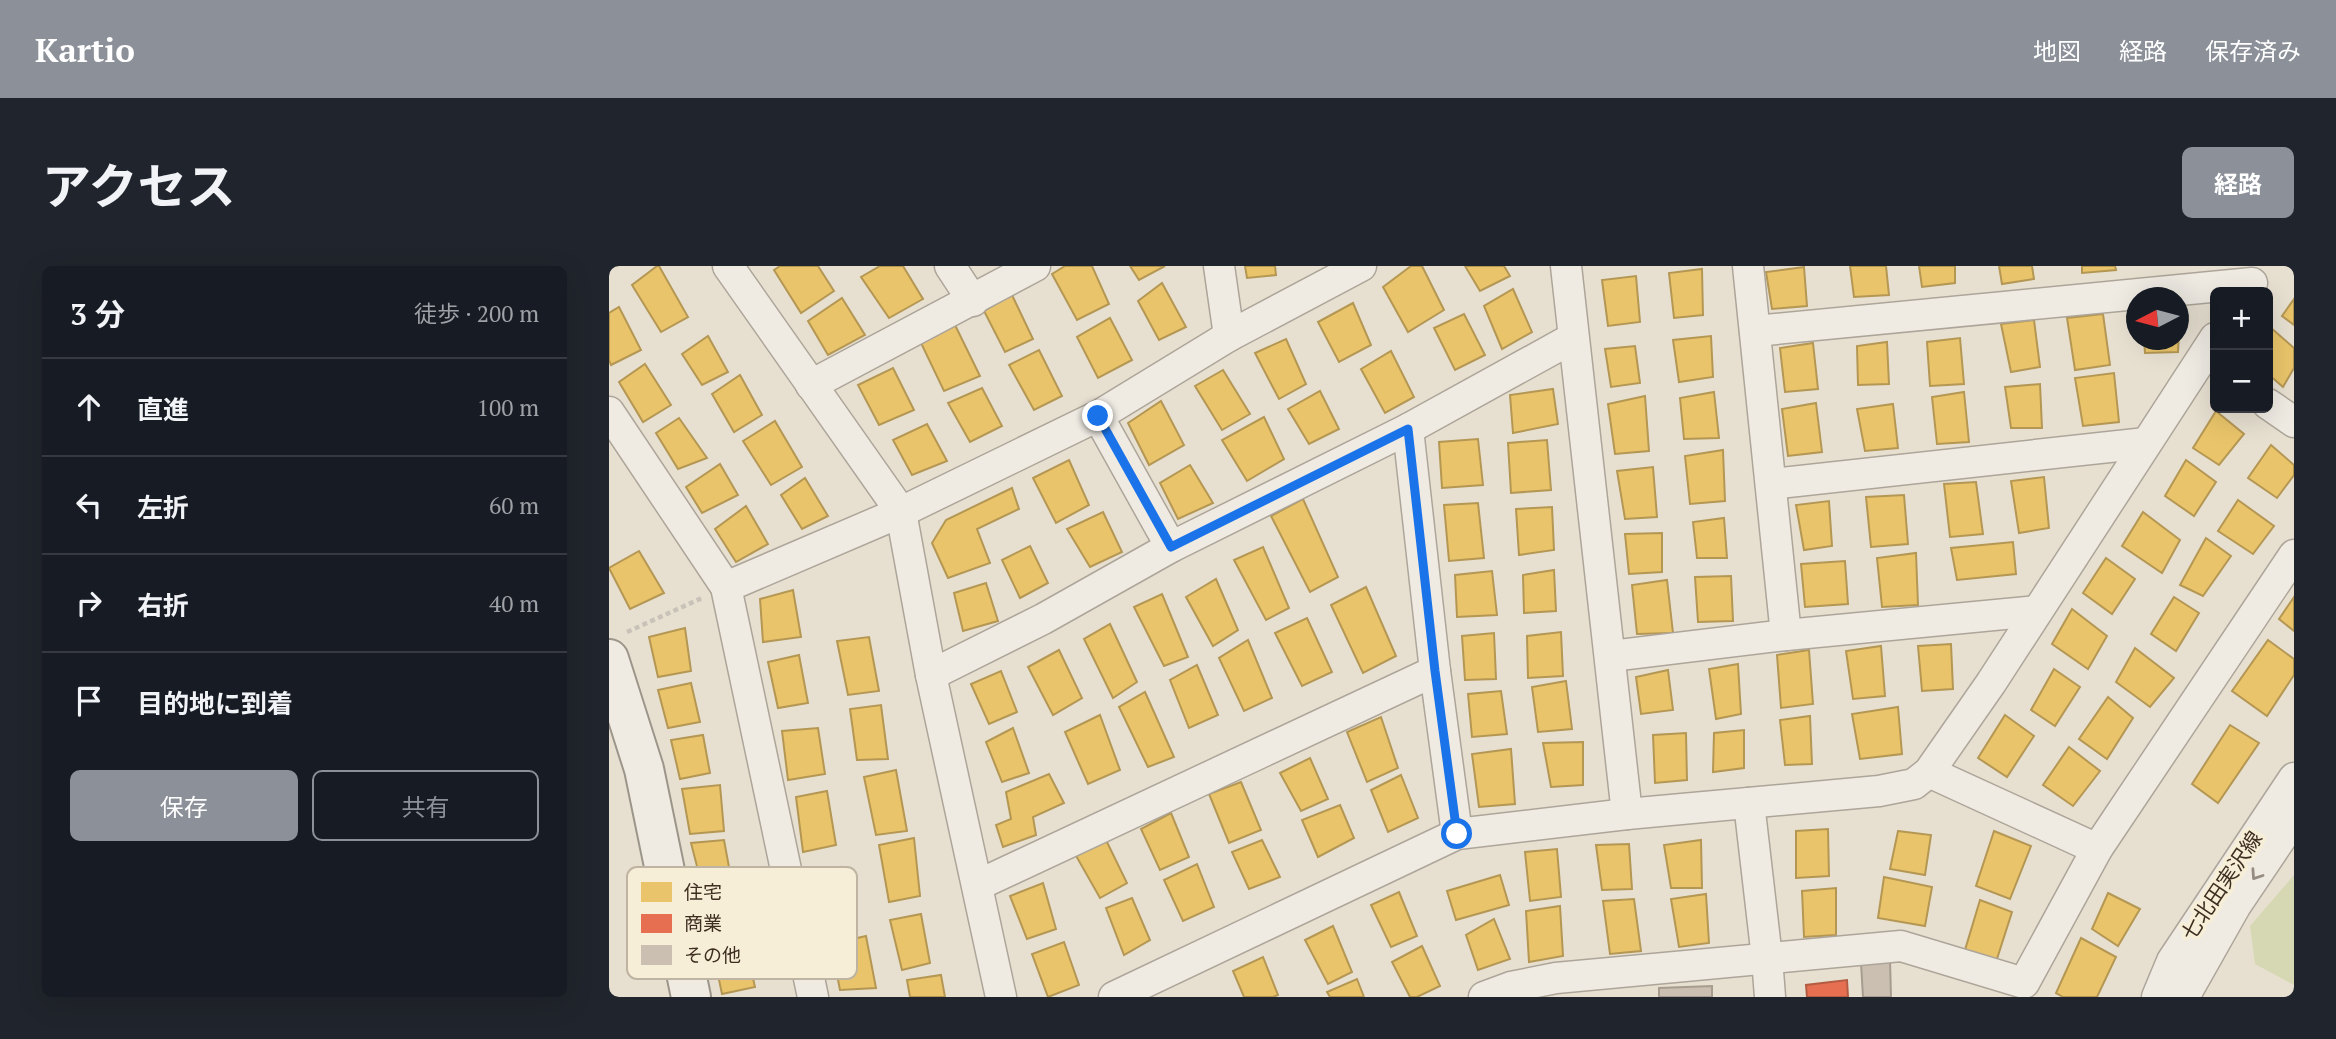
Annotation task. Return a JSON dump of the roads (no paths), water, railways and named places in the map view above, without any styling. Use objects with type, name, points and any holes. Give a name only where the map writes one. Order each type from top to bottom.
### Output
[{"type":"street","points":[[729,266],[901,512],[932,675],[1001,997]]},
{"type":"street","points":[[950,266],[973,300]]},
{"type":"street","points":[[811,385],[1035,266]]},
{"type":"street","points":[[1219,266],[1229,336]]},
{"type":"street","points":[[726,587],[901,512],[1098,416],[1229,336],[1361,266]]},
{"type":"street","points":[[1566,266],[1627,814]]},
{"type":"street","points":[[1748,266],[1786,635]]},
{"type":"street","points":[[1755,331],[2253,280]]},
{"type":"street","points":[[932,675],[1043,620],[1171,547],[1408,429],[1573,338]]},
{"type":"street","points":[[1124,995],[1457,834],[1627,814],[1879,790],[1914,784],[1929,772],[1991,683],[2146,443],[2210,356]]},
{"type":"street","points":[[2273,407],[2294,422]]},
{"type":"street","points":[[609,412],[726,587],[785,867]]},
{"type":"street","points":[[1098,416],[1171,547]]},
{"type":"street","points":[[1408,429],[1435,671],[1457,834]]},
{"type":"street","points":[[1771,484],[2146,443]]},
{"type":"street","points":[[1484,997],[1511,987],[1556,978],[1901,946],[2024,983],[2097,849],[2294,555]]},
{"type":"street","points":[[1611,656],[1786,635],[2037,611]]},
{"type":"street","points":[[617,645],[664,867]]},
{"type":"street","points":[[978,885],[1435,671]]},
{"type":"street","points":[[1929,772],[2097,849]]},
{"type":"street","name":"七北田実沢線","points":[[2157,997],[2172,961],[2294,778]]},
{"type":"street","points":[[1749,803],[1770,997]]},
{"type":"street","points":[[2185,997],[2235,905],[2294,819]]},
{"type":"street","points":[[687,979],[691,997]]},
{"type":"street","points":[[809,979],[813,997]]}]
